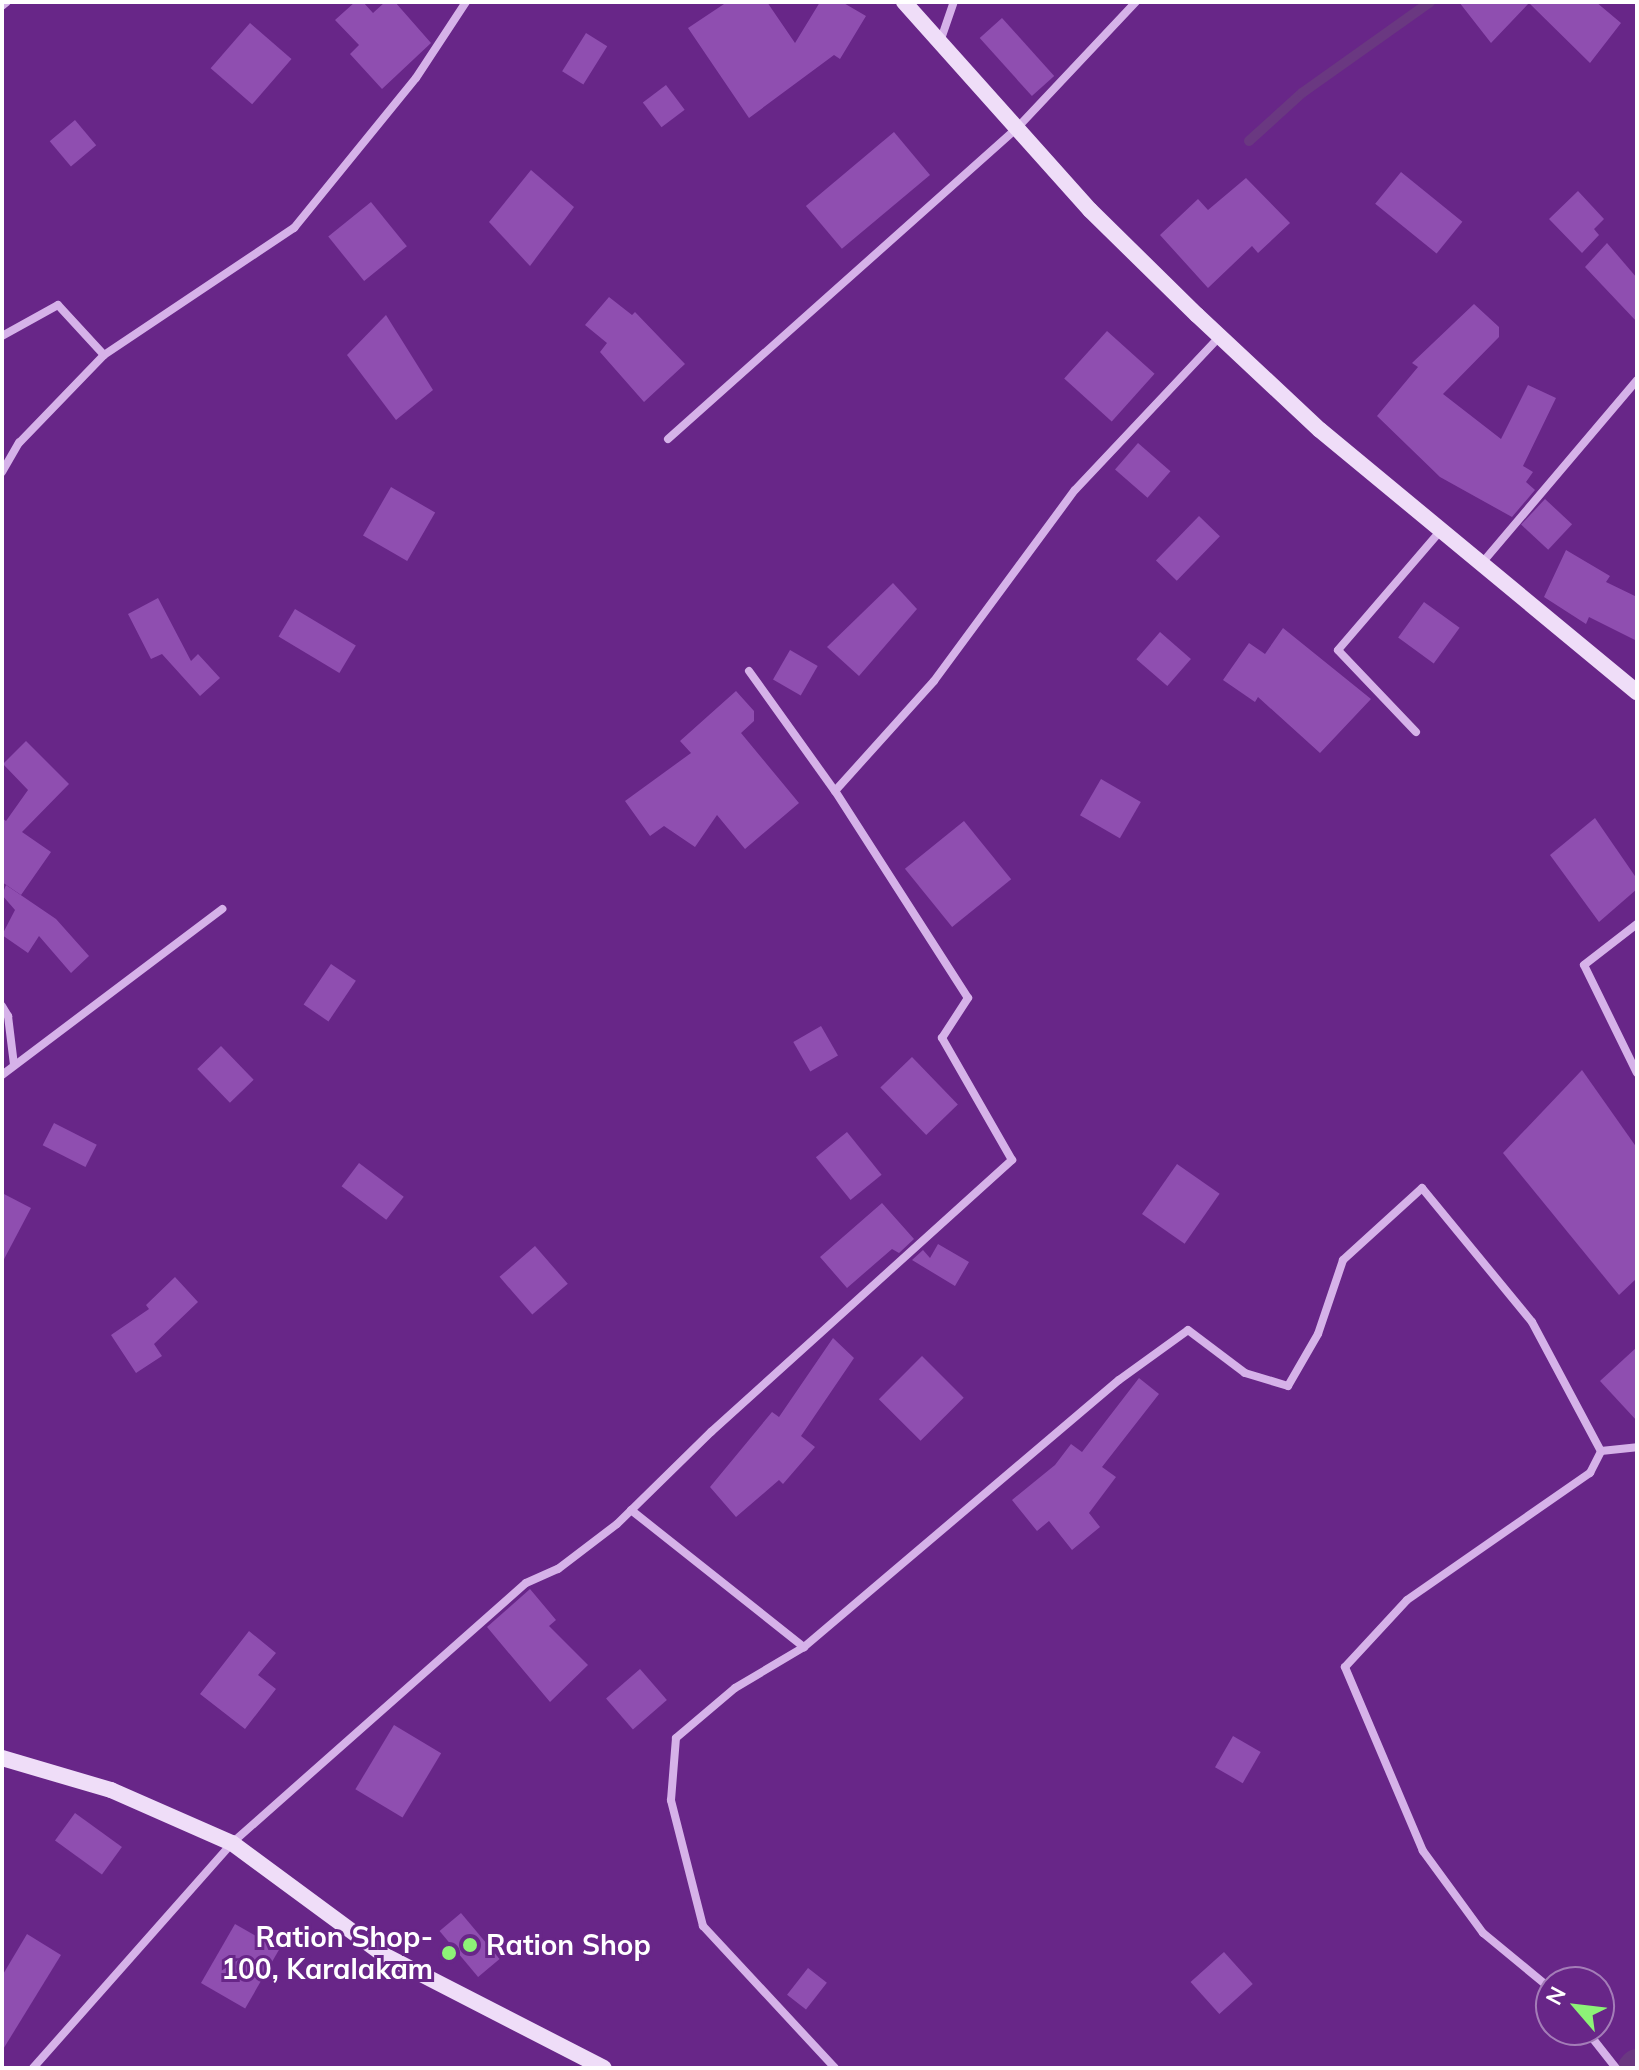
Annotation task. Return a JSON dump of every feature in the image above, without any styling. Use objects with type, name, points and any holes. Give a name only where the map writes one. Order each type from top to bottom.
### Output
[{"type":"main road","points":[[904,2],[941,39],[1090,210],[1220,336],[1320,430],[1443,528],[1637,692]]},
{"type":"main road","points":[[2,1758],[126,1795],[232,1843],[384,1955],[604,2068]]},
{"type":"street","points":[[2,6],[7,2]]},
{"type":"street","points":[[2,472],[19,443],[104,355],[294,228],[416,78],[466,2]]},
{"type":"street","points":[[941,39],[954,2]]},
{"type":"street","points":[[668,439],[1018,127],[1136,2]]},
{"type":"street","points":[[2,336],[58,305],[104,355]]},
{"type":"street","points":[[835,791],[934,681],[1075,490],[1220,336]]},
{"type":"street","points":[[1482,563],[1637,380]]},
{"type":"street","points":[[1416,732],[1338,650],[1443,528]]},
{"type":"street","points":[[33,2068],[232,1843],[504,1601],[526,1583],[558,1569],[631,1510],[1012,1160],[942,1038],[968,998],[835,791],[749,671]]},
{"type":"street","points":[[2,1075],[222,909]]},
{"type":"street","points":[[1637,924],[1584,965],[1637,1073]]},
{"type":"street","points":[[2,1006],[8,1016],[14,1065]]},
{"type":"street","points":[[835,2068],[703,1926],[671,1800],[676,1738],[735,1688],[804,1647],[1119,1380],[1188,1330],[1245,1373],[1288,1386],[1318,1334],[1343,1260],[1422,1188],[1532,1322],[1601,1451]]},
{"type":"street","points":[[1601,1451],[1637,1447]]},
{"type":"street","points":[[1535,1976],[1483,1933],[1423,1851],[1345,1667],[1407,1600],[1590,1473],[1601,1451]]},
{"type":"street","points":[[631,1510],[804,1647]]},
{"type":"street","points":[[1599,2046],[1616,2068]]},
{"type":"building","points":[[355,2],[363,2],[373,13],[385,2],[395,2],[431,43],[382,89],[350,54],[359,45],[335,20]]},
{"type":"building","points":[[727,2],[767,2],[795,43],[820,2],[842,2],[866,16],[840,59],[834,55],[749,118],[688,28]]},
{"type":"building","points":[[1459,2],[1596,2],[1621,23],[1590,63],[1529,3],[1491,43]]},
{"type":"building","points":[[1002,18],[1054,76],[1032,96],[980,38]]},
{"type":"building","points":[[250,23],[292,59],[252,104],[211,68]]},
{"type":"building","points":[[586,33],[607,46],[583,84],[562,71]]},
{"type":"building","points":[[666,85],[685,110],[661,127],[643,102]]},
{"type":"building","points":[[75,120],[96,145],[71,166],[50,141]]},
{"type":"building","points":[[894,132],[930,175],[842,249],[806,206]]},
{"type":"building","points":[[531,170],[574,207],[530,266],[489,222]]},
{"type":"building","points":[[1401,172],[1462,222],[1437,254],[1375,204]]},
{"type":"building","points":[[1246,178],[1290,223],[1258,253],[1252,246],[1208,288],[1160,235],[1198,199],[1208,210]]},
{"type":"building","points":[[1578,191],[1604,219],[1594,229],[1599,235],[1582,253],[1549,219]]},
{"type":"building","points":[[371,202],[407,246],[364,281],[328,237]]},
{"type":"building","points":[[1607,243],[1637,278],[1637,322],[1585,267]]},
{"type":"building","points":[[609,297],[632,315],[635,312],[685,364],[644,402],[600,352],[607,343],[585,325]]},
{"type":"building","points":[[1474,304],[1499,327],[1499,337],[1443,394],[1501,439],[1528,385],[1556,398],[1523,466],[1533,472],[1526,482],[1535,490],[1512,517],[1440,477],[1377,416],[1418,367],[1412,363]]},
{"type":"building","points":[[386,315],[433,390],[396,420],[347,355]]},
{"type":"building","points":[[1107,331],[1155,374],[1112,421],[1064,379]]},
{"type":"building","points":[[1138,443],[1170,471],[1147,498],[1115,469]]},
{"type":"building","points":[[391,487],[435,512],[407,561],[363,535]]},
{"type":"building","points":[[1545,499],[1572,524],[1548,550],[1521,525]]},
{"type":"building","points":[[1199,516],[1220,536],[1177,581],[1156,561]]},
{"type":"building","points":[[1566,550],[1610,576],[1606,582],[1637,597],[1637,641],[1589,617],[1586,624],[1544,597]]},
{"type":"building","points":[[893,583],[917,609],[859,676],[827,647]]},
{"type":"building","points":[[158,598],[191,661],[198,654],[220,678],[200,696],[162,654],[151,659],[128,614]]},
{"type":"building","points":[[1424,602],[1460,628],[1434,663],[1398,638]]},
{"type":"building","points":[[295,609],[356,646],[339,673],[279,636]]},
{"type":"building","points":[[1283,628],[1371,699],[1320,753],[1258,697],[1255,702],[1223,680],[1249,643],[1265,654]]},
{"type":"building","points":[[1160,632],[1191,659],[1167,686],[1136,659]]},
{"type":"building","points":[[790,650],[818,666],[801,695],[773,679]]},
{"type":"building","points":[[736,691],[754,711],[754,721],[741,733],[799,803],[745,849],[717,815],[695,847],[664,826],[650,836],[625,801],[691,753],[680,741]]},
{"type":"building","points":[[26,741],[69,784],[22,832],[51,852],[21,895],[2,882],[2,818],[6,821],[28,790],[3,764]]},
{"type":"building","points":[[1101,779],[1141,802],[1120,838],[1080,815]]},
{"type":"building","points":[[1595,818],[1637,879],[1637,889],[1599,922],[1550,855]]},
{"type":"building","points":[[964,821],[1011,879],[952,927],[905,869]]},
{"type":"building","points":[[6,885],[56,919],[89,956],[71,973],[39,936],[28,953],[2,935],[15,910],[2,895]]},
{"type":"building","points":[[331,964],[356,981],[328,1021],[304,1005]]},
{"type":"building","points":[[821,1026],[838,1055],[810,1071],[793,1042]]},
{"type":"building","points":[[221,1046],[254,1080],[230,1103],[197,1069]]},
{"type":"building","points":[[912,1057],[958,1104],[926,1135],[880,1088]]},
{"type":"building","points":[[1582,1070],[1637,1148],[1637,1278],[1619,1295],[1503,1153]]},
{"type":"building","points":[[54,1123],[97,1145],[85,1167],[43,1145]]},
{"type":"building","points":[[847,1132],[882,1175],[851,1200],[816,1157]]},
{"type":"building","points":[[359,1163],[404,1197],[386,1220],[342,1186]]},
{"type":"building","points":[[1177,1164],[1220,1194],[1185,1244],[1142,1214]]},
{"type":"building","points":[[2,1193],[31,1208],[2,1263]]},
{"type":"building","points":[[882,1203],[914,1239],[899,1253],[892,1249],[847,1288],[820,1257]]},
{"type":"building","points":[[938,1244],[969,1262],[955,1286],[912,1260],[923,1250],[930,1258]]},
{"type":"building","points":[[535,1246],[568,1284],[532,1315],[500,1277]]},
{"type":"building","points":[[175,1277],[198,1302],[154,1344],[162,1356],[136,1373],[111,1335],[149,1309],[146,1305]]},
{"type":"building","points":[[833,1338],[854,1358],[801,1436],[815,1447],[783,1484],[779,1480],[736,1517],[710,1487],[772,1412],[779,1417]]},
{"type":"building","points":[[1637,1347],[1637,1421],[1600,1381]]},
{"type":"building","points":[[922,1356],[964,1398],[921,1441],[879,1399]]},
{"type":"building","points":[[1139,1378],[1159,1394],[1102,1467],[1116,1477],[1089,1513],[1100,1527],[1072,1550],[1049,1521],[1037,1531],[1012,1500],[1055,1465],[1071,1444],[1082,1452]]},
{"type":"building","points":[[530,1589],[556,1620],[549,1626],[588,1665],[550,1702],[487,1627]]},
{"type":"building","points":[[249,1631],[276,1653],[258,1675],[276,1689],[245,1729],[200,1694]]},
{"type":"building","points":[[640,1669],[667,1700],[633,1729],[606,1699]]},
{"type":"building","points":[[394,1725],[441,1753],[403,1818],[355,1789]]},
{"type":"building","points":[[1233,1736],[1261,1752],[1243,1783],[1215,1767]]},
{"type":"building","points":[[75,1813],[122,1847],[102,1875],[55,1841]]},
{"type":"building","name":"Ration Shop","points":[[461,1913],[500,1959],[478,1977],[440,1931]]},
{"type":"building","points":[[235,1924],[279,1950],[245,2008],[201,1983]]},
{"type":"building","points":[[27,1934],[61,1955],[2,2051],[2,1976]]},
{"type":"building","points":[[1224,1952],[1253,1984],[1219,2014],[1191,1982]]},
{"type":"building","points":[[808,1968],[827,1983],[806,2010],[787,1995]]},
{"type":"waterway","points":[[1249,141],[1302,93],[1430,2]]},
{"type":"place","name":"Ration Shop","points":[[470,1945]]},
{"type":"place","name":"Ration Shop- 100, Karalakam","points":[[449,1953]]}]
